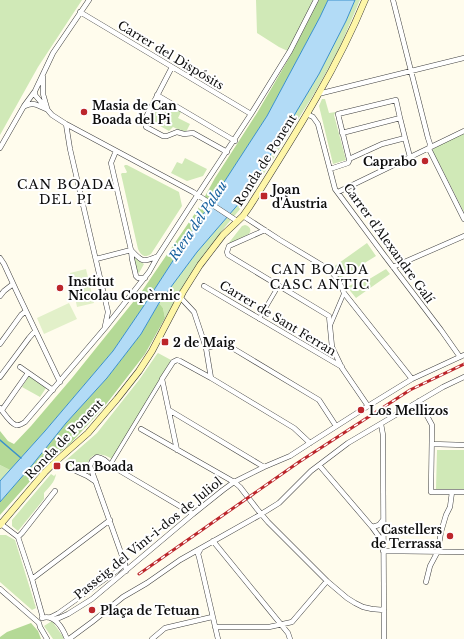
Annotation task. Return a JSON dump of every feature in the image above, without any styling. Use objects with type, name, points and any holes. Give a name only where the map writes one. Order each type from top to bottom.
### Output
[{"type":"main road","name":"Ronda de Ponent","points":[[0,524],[45,472],[88,433],[117,399],[146,361],[187,286],[211,250],[252,203],[307,114],[348,37],[365,0]]},
{"type":"street","points":[[0,148],[24,106],[35,91],[53,53],[89,0]]},
{"type":"street","points":[[28,372],[1,409],[12,424],[16,426],[25,422],[60,382],[145,278],[252,114],[290,51],[316,0]]},
{"type":"street","points":[[393,0],[430,144],[429,148],[464,220]]},
{"type":"street","name":"Carrer del Dispósits","points":[[80,12],[252,114]]},
{"type":"street","points":[[318,94],[464,58]]},
{"type":"street","points":[[172,67],[145,120],[146,126],[163,136],[177,132],[184,134],[193,133],[227,152]]},
{"type":"street","points":[[43,74],[43,94],[47,110]]},
{"type":"street","points":[[35,91],[38,90],[43,94]]},
{"type":"street","points":[[35,91],[35,95],[52,115],[198,195],[237,221]]},
{"type":"street","points":[[157,95],[235,140]]},
{"type":"street","points":[[349,159],[338,114],[396,100],[410,158]]},
{"type":"street","points":[[24,106],[34,104],[47,110]]},
{"type":"street","name":"Carrer d'Alexandre Galí","points":[[307,114],[313,117],[318,124],[335,189],[462,356]]},
{"type":"street","points":[[342,133],[400,118]]},
{"type":"street","points":[[66,124],[70,149],[108,312],[105,328]]},
{"type":"street","points":[[338,192],[464,131]]},
{"type":"street","points":[[330,169],[348,163],[349,159],[382,144],[405,138]]},
{"type":"street","points":[[116,151],[111,163],[132,259],[136,276],[138,278],[145,278]]},
{"type":"street","points":[[242,216],[330,270],[341,285],[344,293],[412,379]]},
{"type":"street","points":[[265,230],[229,246],[227,252],[228,255],[329,316],[332,347],[342,368],[368,406]]},
{"type":"street","points":[[393,266],[464,236]]},
{"type":"street","points":[[96,259],[131,250]]},
{"type":"street","points":[[131,250],[144,261],[149,272]]},
{"type":"street","points":[[144,261],[148,261],[158,256]]},
{"type":"street","points":[[0,258],[60,382]]},
{"type":"street","points":[[0,296],[4,290],[13,284]]},
{"type":"street","points":[[259,319],[279,285]]},
{"type":"street","name":"Carrer de Sant Ferran","points":[[204,286],[342,368]]},
{"type":"street","points":[[330,326],[344,293]]},
{"type":"street","points":[[180,297],[194,312],[206,348],[211,378]]},
{"type":"street","points":[[0,344],[21,314],[26,311]]},
{"type":"street","points":[[108,312],[114,316]]},
{"type":"street","points":[[0,377],[35,331]]},
{"type":"street","points":[[206,348],[224,343],[319,400],[336,426]]},
{"type":"street","name":"Passeig del Vint-i-dos de Juliol","points":[[44,618],[52,618],[68,614],[92,599],[193,514],[234,482],[290,456],[412,379],[462,356]]},
{"type":"street","points":[[110,465],[162,379],[173,362],[176,360],[211,378],[294,428],[310,443]]},
{"type":"street","points":[[20,367],[53,390]]},
{"type":"street","points":[[125,564],[52,618],[60,626],[68,639],[123,597],[147,584],[180,560],[279,503],[306,475],[348,443],[443,387],[464,377]]},
{"type":"street","points":[[162,379],[178,450]]},
{"type":"street","points":[[419,401],[432,425],[431,492],[464,492]]},
{"type":"street","points":[[169,410],[264,467]]},
{"type":"street","points":[[381,424],[383,435],[384,639]]},
{"type":"street","points":[[141,429],[234,482],[240,487],[268,522],[327,581],[355,603],[372,609],[384,610]]},
{"type":"street","points":[[432,444],[464,445]]},
{"type":"street","points":[[126,571],[110,520],[90,466],[94,459],[97,457],[106,460],[110,465],[193,514]]},
{"type":"street","points":[[319,465],[372,526],[383,542]]},
{"type":"street","points":[[76,471],[96,482]]},
{"type":"street","points":[[18,537],[55,491]]},
{"type":"street","points":[[426,582],[430,566],[438,552],[441,532],[450,507],[452,492]]},
{"type":"street","points":[[32,579],[110,520]]},
{"type":"street","points":[[372,526],[379,525],[383,520]]},
{"type":"street","points":[[0,524],[18,537],[44,618],[41,619],[39,623]]},
{"type":"street","points":[[213,541],[282,624],[288,632],[290,639]]},
{"type":"street","points":[[202,547],[199,557],[218,639]]},
{"type":"street","points":[[383,551],[464,552]]},
{"type":"street","points":[[215,627],[266,627],[292,622],[327,581]]},
{"type":"street","points":[[0,589],[39,623],[47,639]]},
{"type":"street","points":[[152,639],[165,628],[212,617]]},
{"type":"green space","points":[[0,0],[82,0],[38,67],[0,135]]},
{"type":"green space","points":[[256,0],[319,0],[292,53],[279,47],[257,33]]},
{"type":"green space","points":[[319,0],[328,0],[267,116],[113,351],[10,470],[0,465],[0,431],[8,441],[14,444],[72,378],[142,291],[198,209],[215,178],[257,113],[292,53]]},
{"type":"green space","points":[[355,0],[360,0],[339,49],[314,94],[246,202],[225,227],[187,281],[165,318],[163,308],[159,303],[197,252],[241,201],[319,74]]},
{"type":"green space","points":[[322,99],[325,99],[329,113],[336,112],[334,115],[346,160],[333,164],[319,106]]},
{"type":"green space","points":[[161,101],[181,112],[178,118],[190,124],[186,132],[173,127],[169,131],[153,122],[153,116]]},
{"type":"green space","points":[[464,133],[464,212],[432,151],[434,148]]},
{"type":"green space","points":[[185,158],[207,169],[203,176],[187,181],[171,173],[177,162],[182,164]]},
{"type":"green space","points":[[125,165],[179,192],[182,206],[151,254],[147,256],[142,255],[138,249],[121,174],[127,172],[124,166]]},
{"type":"green space","points":[[245,225],[250,228],[249,234],[228,244],[242,226]]},
{"type":"green space","points":[[367,243],[376,256],[340,278],[332,268]]},
{"type":"green space","points":[[133,258],[144,264],[139,273],[137,272]]},
{"type":"green space","points":[[86,269],[94,303],[77,307],[70,273]]},
{"type":"green space","points":[[386,269],[390,274],[356,298],[347,287],[357,282],[366,281]]},
{"type":"green space","points":[[69,303],[77,319],[44,334],[37,318]]},
{"type":"green space","points":[[159,303],[163,308],[165,318],[145,354],[104,407],[70,444],[48,461],[0,515],[0,502],[66,423],[107,378],[141,334]]},
{"type":"green space","points":[[158,353],[171,360],[112,459],[101,455],[92,456],[88,463],[91,474],[71,466],[65,461],[97,433],[139,380]]},
{"type":"green space","points":[[29,376],[46,388],[40,397],[22,387]]},
{"type":"green space","points":[[437,450],[464,450],[464,489],[436,489]]},
{"type":"green space","points":[[0,465],[10,470],[0,481]]},
{"type":"green space","points":[[51,474],[54,476],[56,474],[52,484],[44,493],[44,499],[18,531],[12,526],[12,520]]},
{"type":"green space","points":[[0,535],[6,535],[15,540],[36,608],[32,610],[0,582]]},
{"type":"green space","points":[[52,621],[64,638],[63,639],[53,639],[44,626]]},
{"type":"green space","points":[[31,623],[38,631],[41,639],[0,639],[0,637],[7,632]]},
{"type":"water","name":"Riera del Palau","points":[[328,0],[355,0],[319,74],[241,201],[197,252],[159,303],[141,334],[107,378],[66,423],[0,502],[0,481],[113,351],[143,307],[267,116]]},
{"type":"waterway","points":[[0,440],[21,458]]},
{"type":"railway","points":[[139,574],[299,462],[410,390],[464,364]]},
{"type":"place","name":"Masia de Can Boada del Pi","points":[[84,112]]},
{"type":"place","name":"Caprabo","points":[[425,161]]},
{"type":"place","name":"Joan d'Àustria","points":[[264,196]]},
{"type":"place","name":"Institut Nicolau Copèrnic","points":[[60,288]]},
{"type":"place","name":"2 de Maig","points":[[165,342]]},
{"type":"place","name":"Los Mellizos","points":[[361,410]]},
{"type":"place","name":"Can Boada","points":[[57,466]]},
{"type":"place","name":"Castellers de Terrassa","points":[[450,536]]},
{"type":"place","name":"Plaça de Tetuan","points":[[92,610]]},
{"type":"district","name":"CAN BOADA DEL PI","points":[[66,192]]},
{"type":"district","name":"CAN BOADA CASC ANTIC","points":[[320,276]]}]
